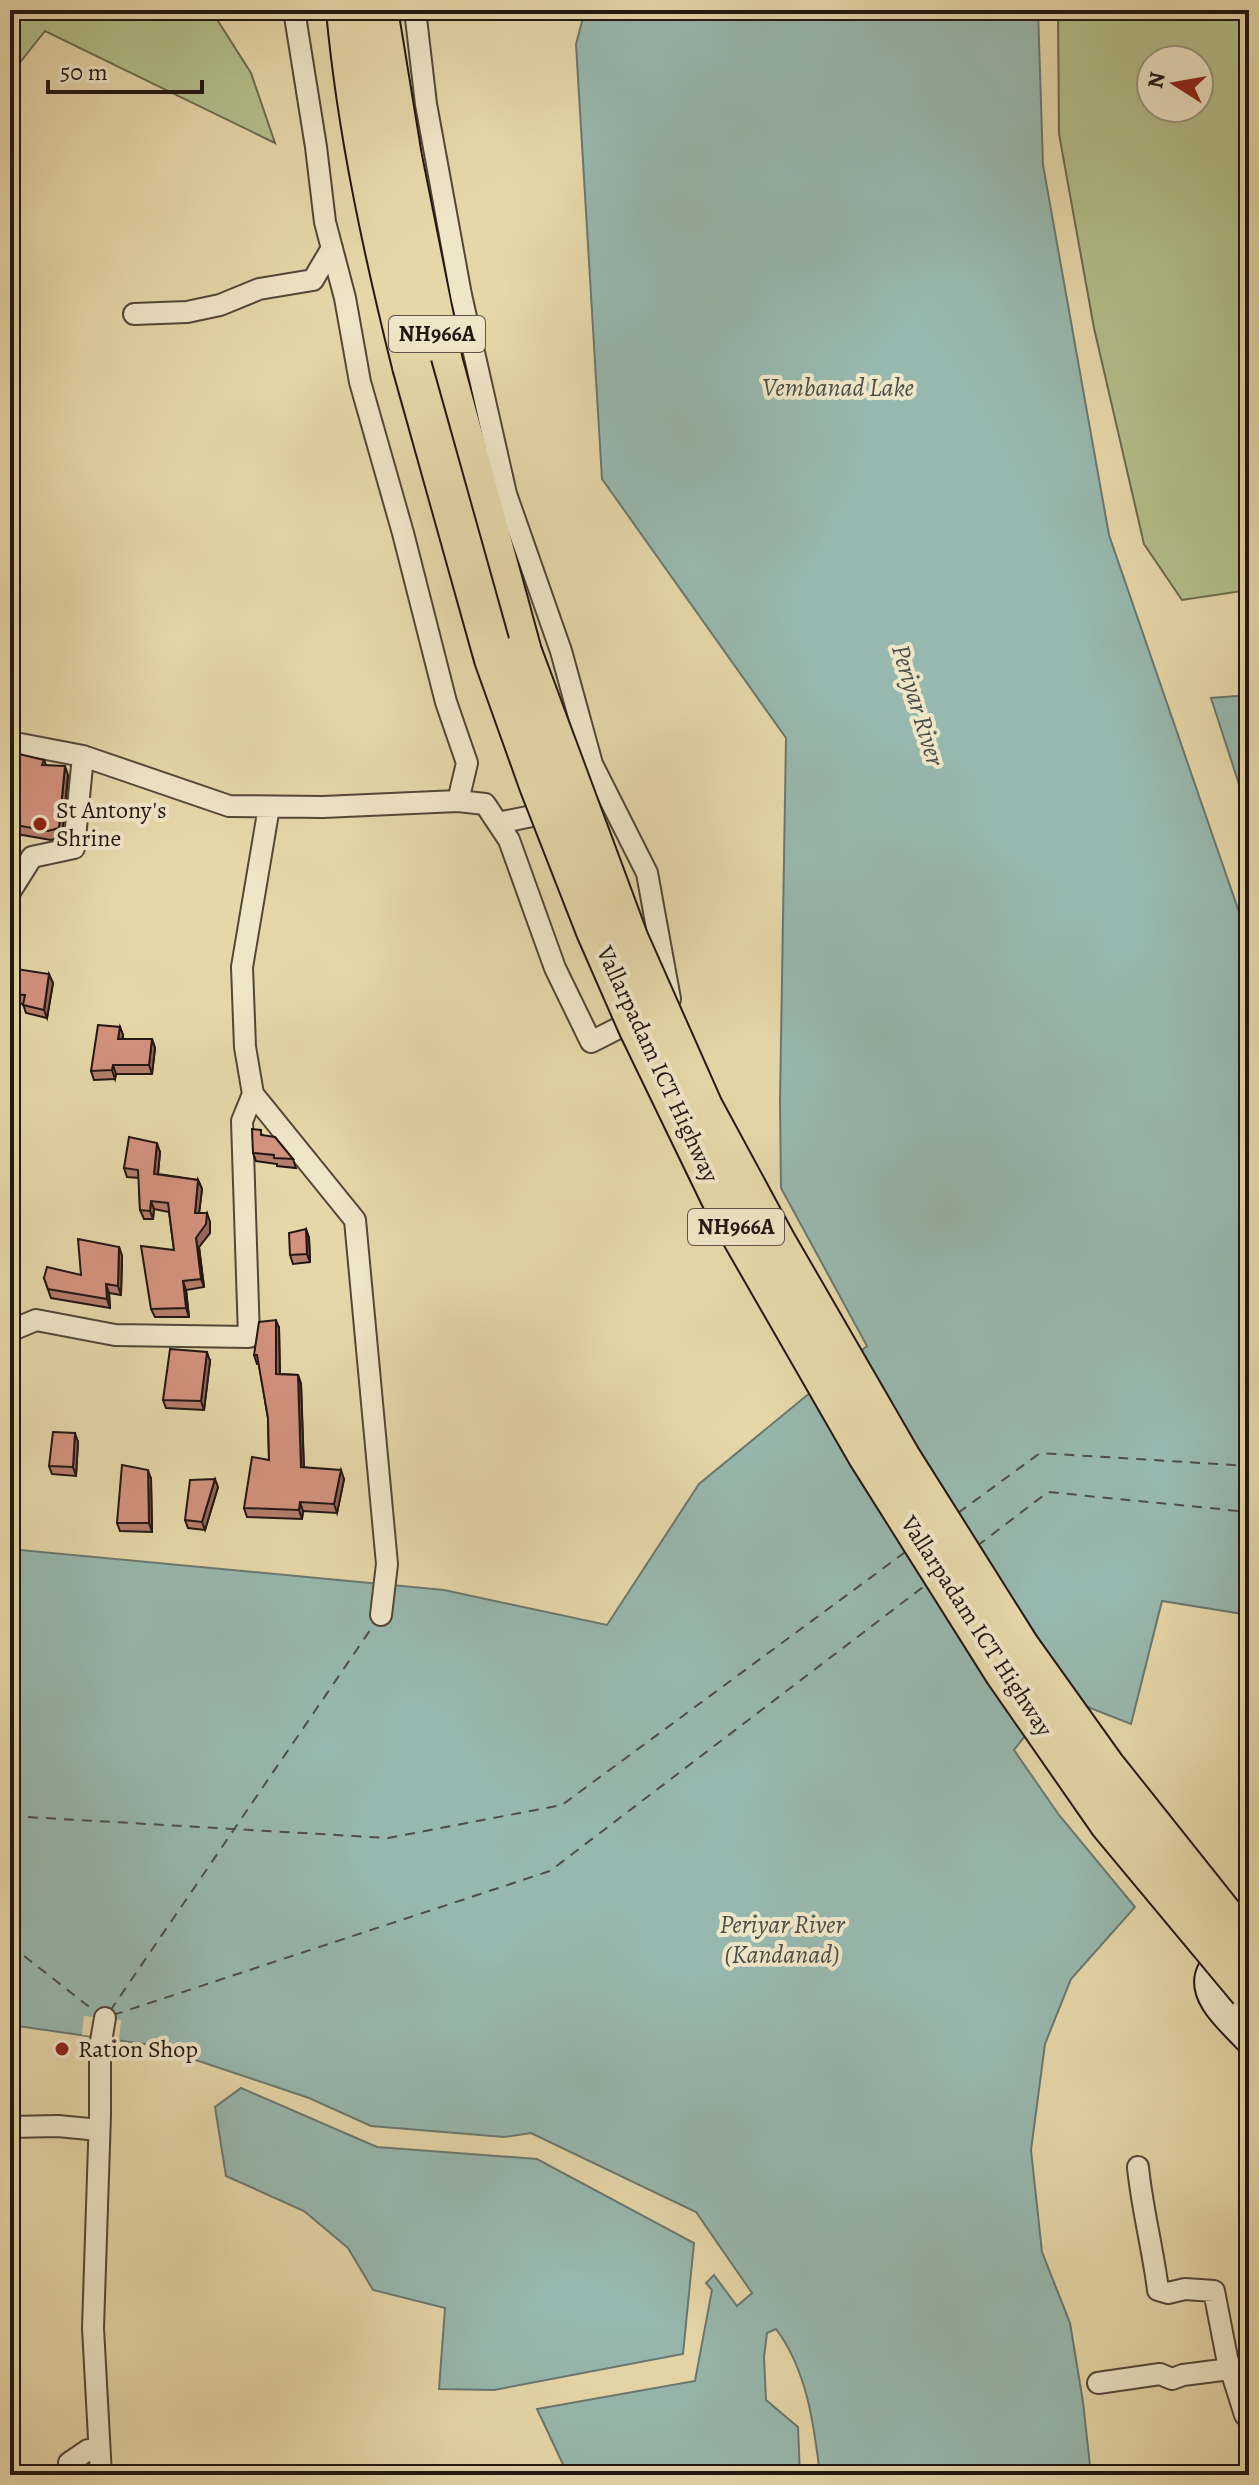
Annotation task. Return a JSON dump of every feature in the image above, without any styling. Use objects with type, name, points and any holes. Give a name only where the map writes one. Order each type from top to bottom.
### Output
[{"type":"highway","name":"Vallarpadam ICT Highway","points":[[346,10],[367,156],[388,271],[494,659],[590,916],[638,1027],[726,1209],[868,1456],[936,1566],[1004,1672],[1109,1823],[1249,1991]]},
{"type":"highway","name":"Vallarpadam ICT Highway","points":[[378,10],[402,157],[443,362],[522,652],[629,940],[703,1107],[776,1242],[901,1458],[1020,1647],[1105,1766],[1249,1947]]},
{"type":"street","points":[[294,10],[325,222],[345,298],[360,382],[446,702],[467,763],[458,801]]},
{"type":"street","points":[[10,742],[83,756],[229,806],[458,801],[485,804],[509,840],[555,968],[591,1042],[670,1001],[647,873],[592,764],[561,651],[506,494],[461,295],[426,104],[415,10]]},
{"type":"street","points":[[134,314],[187,312],[220,305],[259,289],[313,280],[332,248]]},
{"type":"street","points":[[10,892],[32,857],[74,848],[83,756]]},
{"type":"street","points":[[498,823],[610,800]]},
{"type":"street","points":[[269,807],[242,967],[245,1047],[253,1094],[355,1220],[387,1564],[381,1615]]},
{"type":"street","points":[[10,1331],[36,1320],[115,1335],[249,1337],[242,1121],[253,1094]]},
{"type":"street","points":[[1249,1932],[1213,1971],[1210,1982],[1215,1999],[1249,2038]]},
{"type":"street","points":[[101,2475],[93,2328],[100,2047],[105,2018]]},
{"type":"street","points":[[10,2127],[58,2126],[99,2130]]},
{"type":"street","points":[[1138,2167],[1158,2290],[1168,2293],[1185,2289],[1214,2291],[1230,2369],[1245,2415],[1249,2416]]},
{"type":"street","points":[[1098,2383],[1160,2374],[1172,2379],[1230,2369]]},
{"type":"street","points":[[69,2463],[88,2450],[99,2448]]},
{"type":"green space","points":[[10,10],[211,10],[251,73],[275,143],[45,31],[10,75]]},
{"type":"green space","points":[[1058,10],[1249,10],[1249,590],[1182,600],[1144,544],[1094,328],[1059,134]]},
{"type":"water","points":[[585,10],[1038,10],[1043,165],[1109,535],[1249,941],[1249,1615],[1162,1601],[1131,1724],[1067,1699],[1033,1726],[1014,1750],[1059,1815],[1135,1907],[1071,1979],[1045,2044],[1031,2150],[1042,2252],[1070,2323],[1091,2475],[820,2475],[812,2418],[802,2380],[787,2345],[776,2329],[767,2333],[764,2357],[766,2400],[798,2427],[800,2475],[568,2475],[537,2409],[695,2381],[712,2290],[706,2283],[714,2275],[737,2306],[752,2293],[696,2212],[531,2133],[504,2137],[371,2126],[309,2098],[151,2045],[10,2025],[10,1549],[444,1590],[607,1625],[699,1484],[867,1346],[781,1188],[786,738],[602,479],[576,44]]},
{"type":"water","points":[[1249,695],[1249,815],[1211,698]]},
{"type":"water","points":[[241,2088],[377,2147],[537,2159],[694,2243],[683,2354],[494,2390],[439,2389],[445,2308],[373,2290],[348,2248],[304,2211],[226,2176],[215,2107]]},
{"type":"pier","points":[[84,2016],[121,2020],[119,2039],[82,2035]]},
{"type":"building","points":[[19,754],[44,760],[42,765],[65,766],[59,828],[48,831],[10,824],[10,786]]},
{"type":"building","points":[[10,968],[49,974],[44,1010],[23,1005],[25,995],[10,994]]},
{"type":"building","points":[[98,1025],[120,1027],[118,1039],[152,1039],[149,1065],[113,1065],[112,1070],[91,1071]]},
{"type":"building","points":[[252,1129],[261,1130],[261,1135],[275,1137],[293,1159],[253,1153]]},
{"type":"building","points":[[129,1137],[157,1143],[154,1174],[198,1180],[195,1213],[207,1213],[206,1224],[196,1238],[201,1279],[183,1281],[186,1308],[151,1309],[141,1246],[174,1250],[168,1203],[151,1201],[150,1211],[140,1210],[138,1170],[124,1168]]},
{"type":"building","points":[[306,1229],[307,1254],[290,1255],[289,1233]]},
{"type":"building","points":[[78,1239],[119,1247],[118,1286],[106,1284],[107,1299],[48,1289],[44,1278],[47,1267],[81,1275]]},
{"type":"building","points":[[276,1320],[276,1374],[298,1375],[301,1467],[341,1470],[334,1504],[300,1502],[299,1510],[244,1508],[252,1457],[269,1460],[268,1418],[257,1355],[254,1355],[259,1322]]},
{"type":"building","points":[[170,1349],[207,1352],[201,1401],[163,1400]]},
{"type":"building","points":[[53,1432],[75,1433],[73,1467],[49,1466]]},
{"type":"building","points":[[122,1465],[148,1470],[149,1523],[117,1523]]},
{"type":"building","points":[[215,1479],[202,1522],[185,1520],[190,1480]]},
{"type":"ferry route","points":[[958,1513],[1040,1453],[1249,1466]]},
{"type":"ferry route","points":[[977,1546],[1048,1492],[1249,1512]]},
{"type":"ferry route","points":[[10,1816],[388,1838],[562,1805],[908,1550]]},
{"type":"ferry route","points":[[113,2015],[550,1871],[927,1584]]},
{"type":"ferry route","points":[[110,2011],[375,1623]]},
{"type":"ferry route","points":[[10,1945],[97,2013]]},
{"type":"place","name":"St Antony's Shrine","points":[[40,824]]},
{"type":"place","name":"Ration Shop","points":[[62,2049]]},
{"type":"water label","name":"Vembanad Lake","points":[[838,387]]},
{"type":"water label","name":"Periyar River","points":[[918,705]]},
{"type":"water label","name":"Periyar River (Kandanad)","points":[[782,1939]]}]
